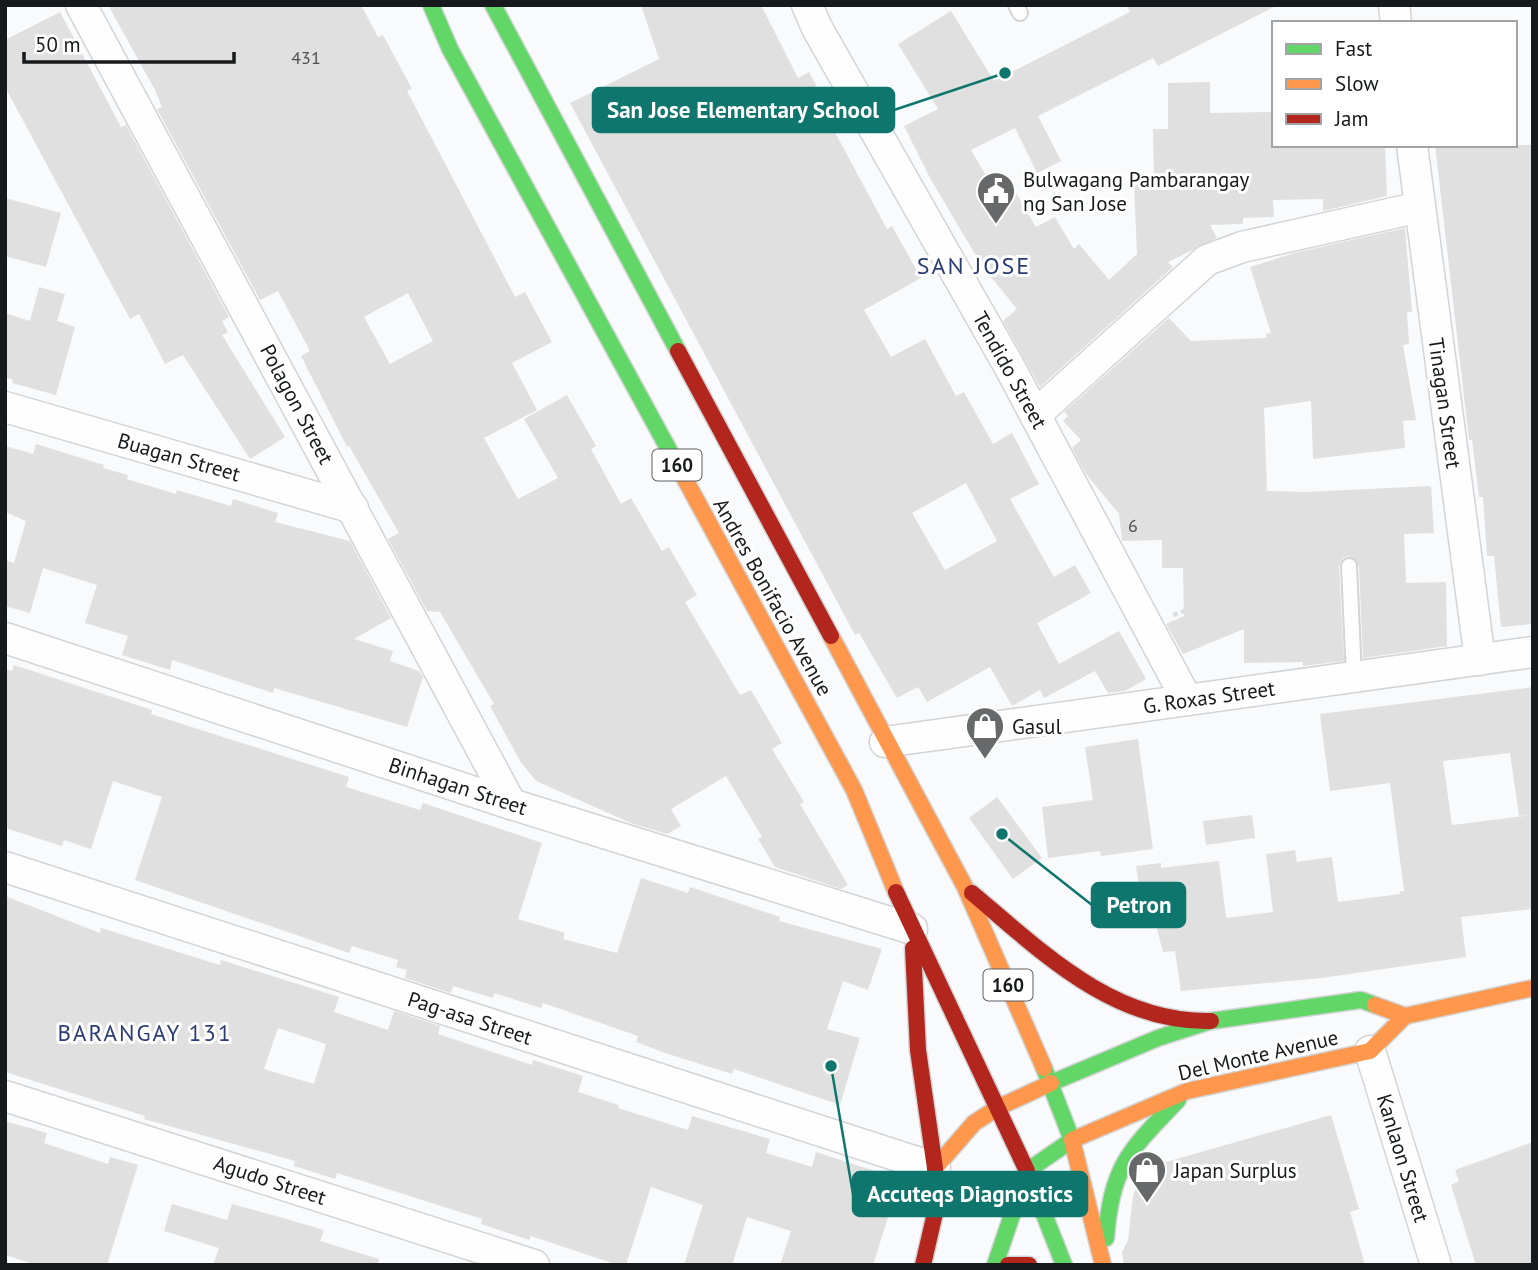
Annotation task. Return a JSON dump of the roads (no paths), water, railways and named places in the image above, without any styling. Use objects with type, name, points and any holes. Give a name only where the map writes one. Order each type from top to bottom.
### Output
[{"type":"main road","name":"Andres Bonifacio Avenue","points":[[430,5],[450,50],[854,790],[912,929],[1027,1171],[1064,1265]]},
{"type":"main road","name":"Andres Bonifacio Avenue","points":[[492,5],[965,887],[1051,1083],[1072,1140],[1104,1265]]},
{"type":"main road","points":[[965,887],[1050,959],[1124,1005],[1174,1021],[1211,1021]]},
{"type":"main road","points":[[912,929],[918,1050],[935,1168],[935,1213],[923,1265]]},
{"type":"main road","points":[[1405,1016],[1533,988]]},
{"type":"main road","name":"Del Monte Avenue","points":[[1051,1083],[1158,1038],[1211,1021],[1361,1000],[1405,1016],[1370,1051],[1186,1091],[1072,1140]]},
{"type":"main road","points":[[935,1168],[974,1124],[997,1108],[1051,1083]]},
{"type":"main road","points":[[1104,1265],[1107,1198],[1117,1170],[1129,1150],[1186,1091]]},
{"type":"main road","points":[[995,1265],[1027,1171],[1072,1140]]},
{"type":"main road","points":[[1008,1265],[1029,1265]]},
{"type":"street","name":"Polagon Street","points":[[81,5],[511,804]]},
{"type":"street","name":"Tendido Street","points":[[807,5],[817,28],[1035,415],[1188,700]]},
{"type":"street","name":"Tinagan Street","points":[[1412,147],[1480,660]]},
{"type":"street","points":[[1035,415],[1207,260],[1242,247],[1420,207]]},
{"type":"street","name":"Buagan Street","points":[[5,407],[353,508]]},
{"type":"street","name":"Binhagan Street","points":[[5,638],[511,804],[912,929]]},
{"type":"street","name":"G. Roxas Street","points":[[886,742],[1533,652]]},
{"type":"street","name":"Pag-asa Street","points":[[5,867],[935,1168]]},
{"type":"street","name":"Kanlaon Street","points":[[1370,1051],[1436,1265]]},
{"type":"street","name":"Agudo Street","points":[[5,1096],[534,1265]]},
{"type":"lane","points":[[1349,566],[1354,677]]},
{"type":"place","name":"San Jose Elementary School","points":[[1005,73]]},
{"type":"place","name":"Bulwagang Pambarangay ng San Jose","points":[[996,225]]},
{"type":"place","name":"Gasul","points":[[985,760]]},
{"type":"place","name":"Petron","points":[[1002,834]]},
{"type":"place","name":"Accuteqs Diagnostics","points":[[831,1066]]},
{"type":"place","name":"Japan Surplus","points":[[1147,1204]]},
{"type":"district","name":"SAN JOSE","points":[[974,265]]},
{"type":"district","name":"BARANGAY 131","points":[[145,1032]]}]
